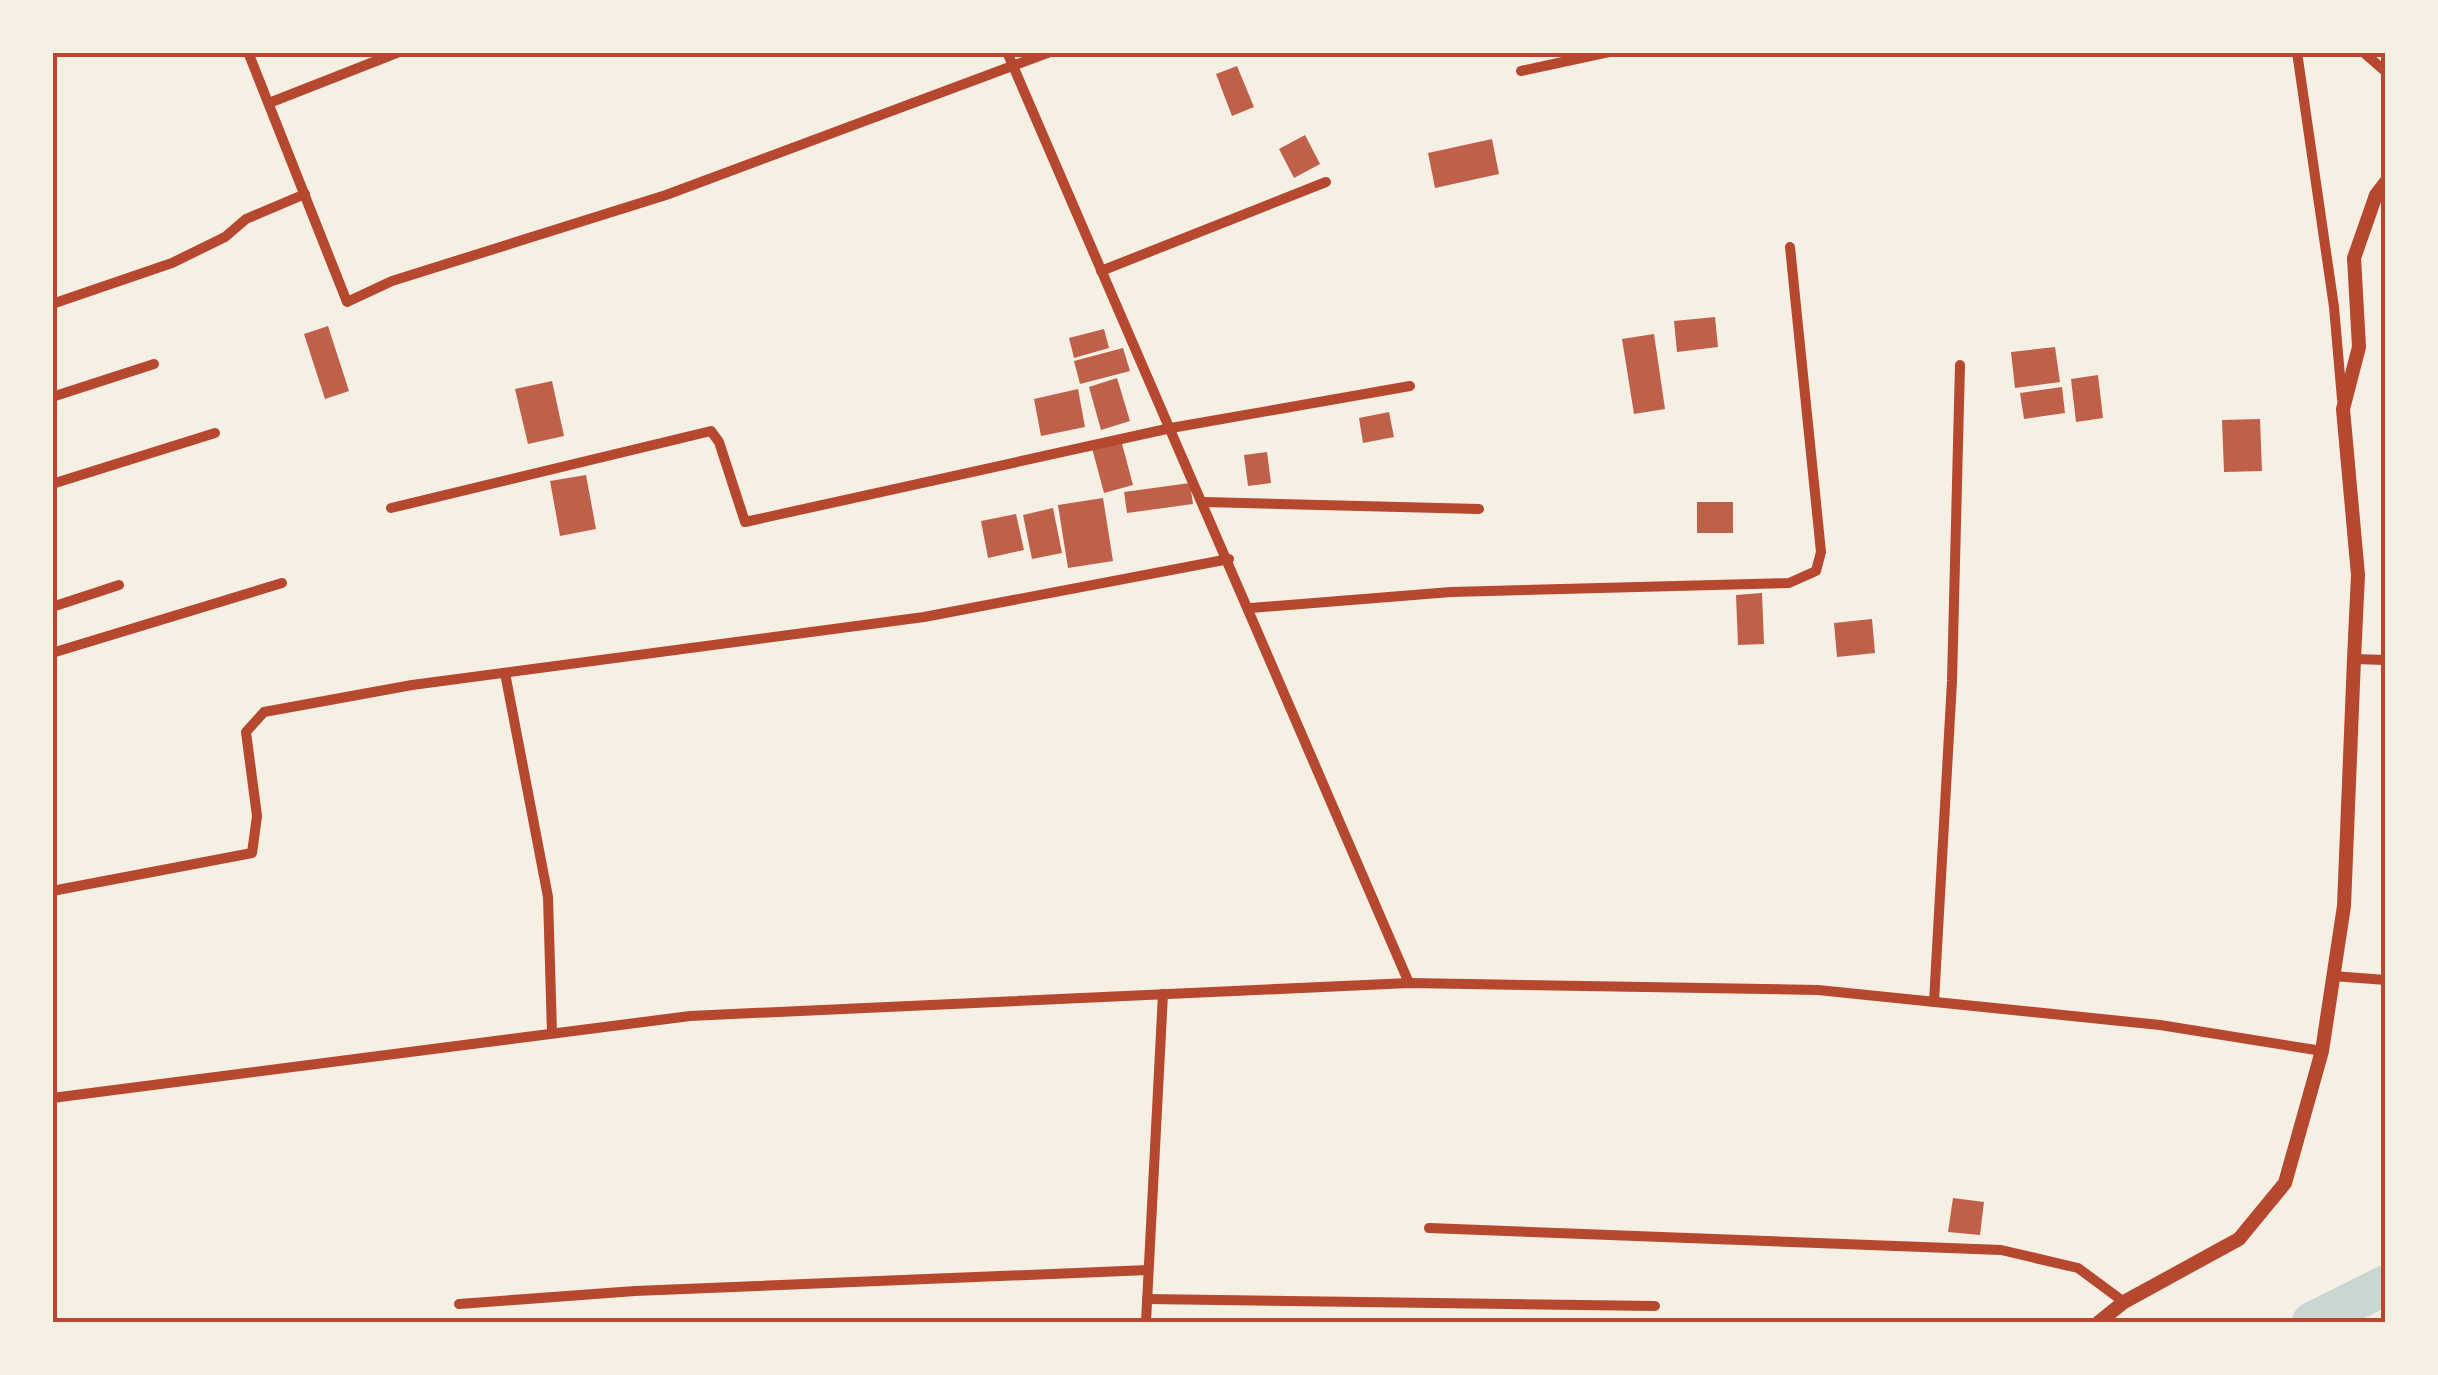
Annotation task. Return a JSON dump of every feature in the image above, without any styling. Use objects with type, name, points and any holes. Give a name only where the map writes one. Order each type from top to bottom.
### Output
[{"type":"street","points":[[248,52],[347,302],[392,282],[666,194],[1050,52]]},
{"type":"street","points":[[269,103],[398,52]]},
{"type":"street","points":[[1007,52],[1230,559],[1409,983]]},
{"type":"street","points":[[1521,71],[1609,52]]},
{"type":"street","points":[[2099,1322],[2124,1302],[2238,1238],[2284,1183],[2322,1051],[2344,906],[2358,574],[2334,306],[2297,52]]},
{"type":"street","points":[[2362,52],[2386,72]]},
{"type":"street","points":[[1101,271],[1326,182]]},
{"type":"street","points":[[2343,409],[2359,347],[2354,258],[2376,195],[2386,182]]},
{"type":"street","points":[[52,304],[172,263],[226,237],[246,219],[306,194]]},
{"type":"street","points":[[1251,608],[1451,592],[1789,583],[1816,570],[1821,552],[1790,246]]},
{"type":"street","points":[[52,396],[154,364]]},
{"type":"street","points":[[1934,1002],[1952,681],[1960,365]]},
{"type":"street","points":[[390,508],[711,431],[719,442],[744,522],[1171,428],[1410,386]]},
{"type":"street","points":[[52,484],[214,433]]},
{"type":"street","points":[[1204,502],[1479,509]]},
{"type":"street","points":[[52,891],[252,853],[257,816],[246,732],[264,712],[505,673],[924,617],[1230,559]]},
{"type":"street","points":[[52,653],[282,583]]},
{"type":"street","points":[[52,607],[119,585]]},
{"type":"street","points":[[2354,659],[2386,660]]},
{"type":"street","points":[[505,673],[548,897],[552,1034]]},
{"type":"street","points":[[2333,976],[2386,980]]},
{"type":"street","points":[[52,1098],[690,1016],[1409,983],[1818,990],[2160,1025],[2322,1051]]},
{"type":"street","points":[[1146,1322],[1163,994]]},
{"type":"street","points":[[1430,1228],[2002,1250],[2078,1268],[2124,1302]]},
{"type":"street","points":[[460,1304],[635,1292],[1148,1270]]},
{"type":"street","points":[[1147,1299],[1655,1306]]},
{"type":"building","points":[[1237,66],[1254,107],[1232,116],[1216,74]]},
{"type":"building","points":[[1305,135],[1320,164],[1294,178],[1279,149]]},
{"type":"building","points":[[1492,139],[1499,174],[1435,188],[1428,153]]},
{"type":"building","points":[[1715,317],[1718,347],[1677,352],[1674,321]]},
{"type":"building","points":[[328,326],[349,391],[325,399],[304,334]]},
{"type":"building","points":[[1104,329],[1109,348],[1074,358],[1069,338]]},
{"type":"building","points":[[1654,334],[1665,409],[1634,414],[1622,339]]},
{"type":"building","points":[[2055,347],[2060,382],[2015,388],[2011,352]]},
{"type":"building","points":[[1123,348],[1130,371],[1080,384],[1074,361]]},
{"type":"building","points":[[2098,375],[2103,418],[2076,422],[2071,379]]},
{"type":"building","points":[[1117,378],[1130,421],[1101,430],[1089,387]]},
{"type":"building","points":[[552,381],[564,436],[528,444],[515,389]]},
{"type":"building","points":[[2062,387],[2065,413],[2024,419],[2020,393]]},
{"type":"building","points":[[1078,389],[1085,427],[1041,436],[1034,399]]},
{"type":"building","points":[[1389,412],[1394,437],[1363,443],[1359,418]]},
{"type":"building","points":[[2260,419],[2262,471],[2224,472],[2222,420]]},
{"type":"building","points":[[1121,440],[1133,485],[1104,493],[1092,448]]},
{"type":"building","points":[[1267,452],[1271,483],[1248,486],[1244,455]]},
{"type":"building","points":[[586,475],[596,529],[560,536],[550,481]]},
{"type":"building","points":[[1190,483],[1193,504],[1127,513],[1124,492]]},
{"type":"building","points":[[1103,498],[1113,561],[1068,568],[1058,505]]},
{"type":"building","points":[[1697,502],[1733,502],[1733,533],[1697,533]]},
{"type":"building","points":[[1053,508],[1062,553],[1032,559],[1023,515]]},
{"type":"building","points":[[1016,514],[1024,550],[988,558],[981,521]]},
{"type":"building","points":[[1762,593],[1764,644],[1738,645],[1736,595]]},
{"type":"building","points":[[1872,619],[1875,653],[1837,657],[1834,623]]},
{"type":"building","points":[[1953,1198],[1984,1202],[1980,1235],[1948,1232]]},
{"type":"waterway","points":[[2312,1322],[2386,1285]]}]
